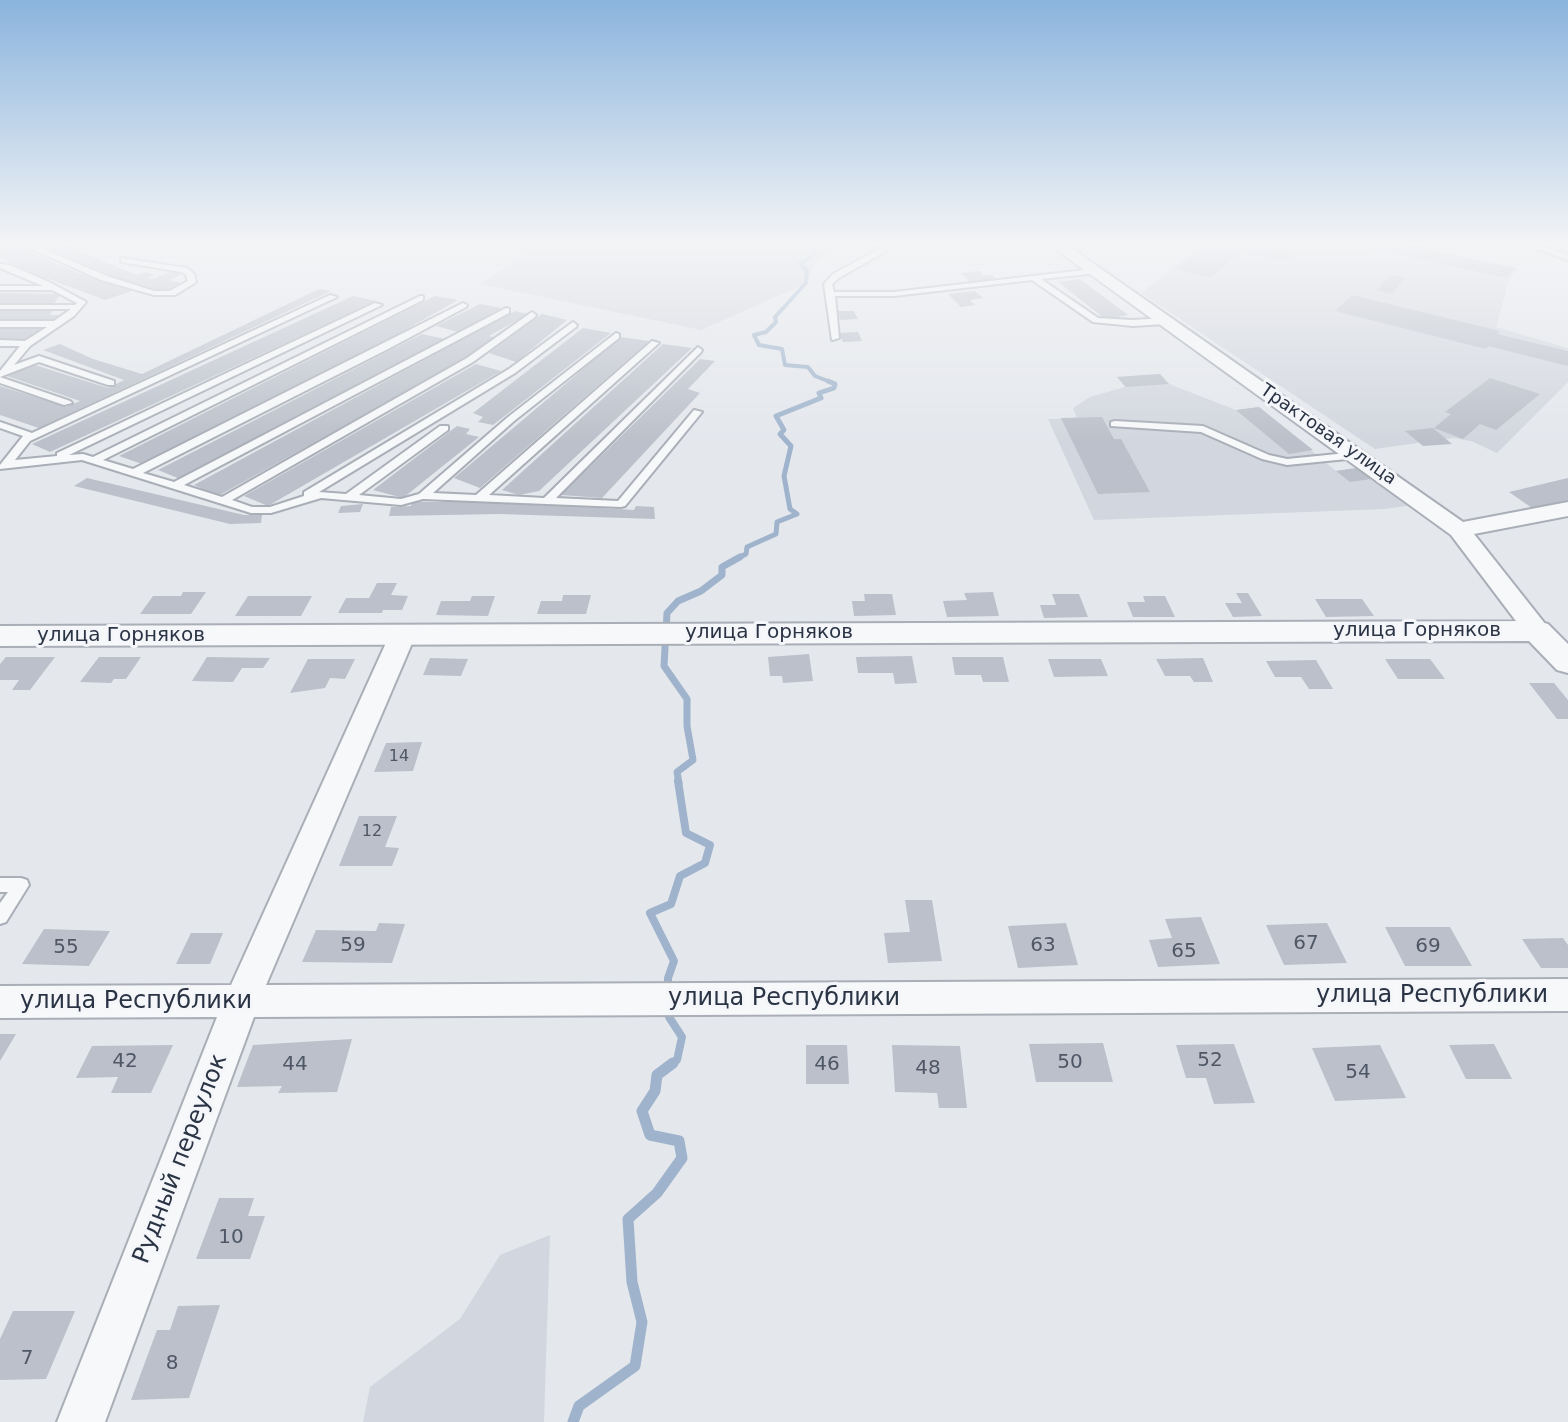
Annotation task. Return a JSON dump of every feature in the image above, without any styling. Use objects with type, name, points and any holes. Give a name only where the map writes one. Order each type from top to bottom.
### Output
[{"type":"street","name":"Трактовая улица","points":[[1149,309],[1459,530],[1537,631],[1568,663]]},
{"type":"street","points":[[1459,530],[1568,509]]},
{"type":"street","name":"улица Горняков","points":[[0,636],[1537,631]]},
{"type":"street","name":"Рудный переулок","points":[[81,1422],[241,1002],[403,634]]},
{"type":"street","name":"улица Республики","points":[[0,1002],[1568,995]]},
{"type":"lane","points":[[1,376],[5,361],[72,309]]},
{"type":"lane","points":[[4,467],[26,439],[306,309]]},
{"type":"lane","points":[[50,461],[206,384],[369,309]]},
{"type":"lane","points":[[94,460],[397,309]]},
{"type":"lane","points":[[134,473],[455,309]]},
{"type":"lane","points":[[832,309],[835,338]]},
{"type":"lane","points":[[1080,309],[1096,320],[1133,323],[1166,321]]},
{"type":"lane","points":[[175,486],[506,311]]},
{"type":"lane","points":[[223,501],[470,360],[532,315]]},
{"type":"lane","points":[[0,324],[56,324]]},
{"type":"lane","points":[[293,503],[512,371],[573,325]]},
{"type":"lane","points":[[423,496],[511,419],[616,336]]},
{"type":"lane","points":[[0,343],[27,344]]},
{"type":"lane","points":[[479,498],[655,343]]},
{"type":"lane","points":[[547,501],[698,350]]},
{"type":"lane","points":[[1,376],[39,359],[111,383]]},
{"type":"lane","points":[[1,376],[67,403]]},
{"type":"lane","points":[[4,467],[83,457],[251,510],[271,510],[320,495],[401,502],[423,496],[621,504],[697,412]]},
{"type":"lane","points":[[349,497],[444,428],[425,422]]},
{"type":"lane","points":[[1115,424],[1203,429],[1266,457],[1287,462],[1357,455]]},
{"type":"lane","points":[[0,425],[32,436]]},
{"type":"lane","points":[[0,885],[21,885],[0,917]]},
{"type":"shaded area","points":[[602,309],[748,309],[701,330]]},
{"type":"shaded area","points":[[1166,309],[1501,309],[1496,327],[1568,348],[1568,382],[1497,453],[1471,441],[1453,438],[1375,449]]},
{"type":"shaded area","points":[[1160,374],[1169,384],[1236,410],[1259,407],[1336,471],[1363,467],[1413,505],[1385,509],[1094,520],[1048,419],[1077,418],[1073,408],[1090,397],[1125,387],[1117,377]]},
{"type":"shaded area","points":[[550,1235],[544,1422],[363,1422],[370,1387],[460,1319],[500,1255]]},
{"type":"building","points":[[55,309],[49,315],[63,315],[56,320],[0,321],[0,310]]},
{"type":"building","points":[[277,309],[292,309],[39,428],[0,415],[0,386],[66,407],[80,401],[7,376],[35,365],[108,388],[124,380],[43,350],[60,344],[93,359],[142,374]]},
{"type":"building","points":[[324,309],[358,309],[50,452],[32,444]]},
{"type":"building","points":[[409,309],[442,309],[384,342],[142,464],[119,456]]},
{"type":"building","points":[[469,309],[500,309],[458,332],[436,326]]},
{"type":"building","points":[[1093,309],[1120,309],[1128,315],[1105,319]]},
{"type":"building","points":[[1411,309],[1568,351],[1568,366],[1488,346],[1486,349],[1335,311]]},
{"type":"building","points":[[515,311],[528,314],[489,336],[497,338],[218,496],[194,485]]},
{"type":"building","points":[[837,311],[854,311],[858,319],[840,320]]},
{"type":"building","points":[[542,314],[567,320],[516,362],[489,353]]},
{"type":"building","points":[[0,327],[40,329],[26,341],[0,341]]},
{"type":"building","points":[[583,328],[611,333],[493,425],[478,422],[483,417],[473,413]]},
{"type":"building","points":[[858,332],[862,341],[843,342],[839,333]]},
{"type":"building","points":[[422,334],[445,339],[180,479],[158,470]]},
{"type":"building","points":[[621,337],[649,341],[480,488],[454,478]]},
{"type":"building","points":[[663,344],[692,348],[539,491],[519,495],[502,490]]},
{"type":"building","points":[[700,359],[715,361],[688,389],[700,393],[602,498],[561,495]]},
{"type":"building","points":[[476,364],[501,371],[268,506],[244,496]]},
{"type":"building","points":[[1160,374],[1169,384],[1126,387],[1117,377]]},
{"type":"building","points":[[1490,378],[1540,394],[1496,430],[1480,424],[1463,439],[1434,428],[1451,414],[1445,412]]},
{"type":"building","points":[[1259,407],[1313,450],[1289,454],[1236,410]]},
{"type":"building","points":[[1102,417],[1114,439],[1121,439],[1150,492],[1098,494],[1061,418]]},
{"type":"building","points":[[457,426],[470,429],[466,434],[479,437],[403,498],[373,490]]},
{"type":"building","points":[[1433,428],[1452,444],[1423,446],[1405,431]]},
{"type":"building","points":[[1363,467],[1377,478],[1350,482],[1336,471]]},
{"type":"building","points":[[87,478],[244,515],[262,515],[261,523],[230,524],[74,486]]},
{"type":"building","points":[[1568,478],[1568,501],[1532,508],[1509,492]]},
{"type":"building","points":[[412,502],[499,502],[634,510],[636,506],[654,507],[655,519],[500,514],[389,516],[391,507],[411,506]]},
{"type":"building","points":[[363,504],[360,512],[338,513],[341,506]]},
{"type":"building","points":[[377,583],[397,583],[391,595],[408,596],[402,610],[338,613],[346,598],[369,598]]},
{"type":"building","points":[[183,592],[206,592],[191,614],[140,614],[153,596],[181,596]]},
{"type":"building","points":[[993,592],[999,616],[947,617],[943,601],[967,600],[964,593]]},
{"type":"building","points":[[1236,593],[1248,593],[1262,616],[1233,617],[1225,603],[1242,603]]},
{"type":"building","points":[[864,594],[892,594],[896,615],[854,616],[852,601],[865,601]]},
{"type":"building","points":[[1052,594],[1079,594],[1088,617],[1044,618],[1040,605],[1056,605]]},
{"type":"building","points":[[563,595],[591,595],[586,614],[537,614],[541,601],[562,601]]},
{"type":"building","points":[[248,596],[312,596],[301,616],[235,616]]},
{"type":"building","points":[[472,596],[495,596],[488,616],[436,615],[441,601],[470,601]]},
{"type":"building","points":[[1143,596],[1165,596],[1175,617],[1133,617],[1127,602],[1145,602]]},
{"type":"building","points":[[1315,599],[1362,599],[1374,616],[1326,617]]},
{"type":"building","points":[[809,654],[813,681],[783,683],[782,676],[770,676],[768,657]]},
{"type":"building","points":[[912,656],[917,683],[895,684],[893,673],[858,673],[856,657]]},
{"type":"building","points":[[6,657],[55,657],[30,690],[12,690],[19,680],[0,680],[0,664]]},
{"type":"building","points":[[99,657],[141,657],[126,679],[114,679],[111,683],[80,682]]},
{"type":"building","points":[[207,657],[270,658],[263,668],[242,668],[233,682],[192,681]]},
{"type":"building","points":[[952,657],[1003,657],[1009,682],[983,682],[981,675],[955,675]]},
{"type":"building","points":[[430,658],[468,659],[461,676],[423,675]]},
{"type":"building","points":[[1203,658],[1213,682],[1194,682],[1190,676],[1165,676],[1156,659]]},
{"type":"building","points":[[308,659],[355,659],[345,679],[330,678],[325,688],[290,693]]},
{"type":"building","points":[[1048,659],[1101,659],[1108,676],[1054,677]]},
{"type":"building","points":[[1385,659],[1430,659],[1445,679],[1398,679]]},
{"type":"building","points":[[1316,660],[1333,689],[1309,689],[1301,677],[1275,677],[1266,661]]},
{"type":"building","points":[[1529,683],[1554,683],[1568,700],[1568,719],[1557,719]]},
{"type":"building","points":[[422,742],[413,771],[374,772],[386,743]]},
{"type":"building","points":[[359,816],[397,816],[385,847],[399,848],[392,866],[339,866]]},
{"type":"building","points":[[905,900],[932,900],[942,961],[888,963],[884,933],[910,932]]},
{"type":"building","points":[[1201,917],[1220,964],[1158,967],[1149,940],[1172,938],[1165,919]]},
{"type":"building","points":[[379,923],[405,924],[392,963],[302,962],[316,930],[376,931]]},
{"type":"building","points":[[1066,923],[1078,965],[1018,968],[1008,926]]},
{"type":"building","points":[[1327,923],[1347,963],[1284,965],[1266,925]]},
{"type":"building","points":[[1385,927],[1450,927],[1472,966],[1405,966]]},
{"type":"building","points":[[44,929],[110,931],[89,966],[22,964]]},
{"type":"building","points":[[191,933],[223,933],[210,964],[176,964]]},
{"type":"building","points":[[1563,938],[1568,945],[1568,968],[1541,968],[1522,939]]},
{"type":"building","points":[[0,1034],[16,1034],[0,1061]]},
{"type":"building","points":[[352,1039],[337,1092],[278,1093],[282,1086],[237,1087],[253,1045]]},
{"type":"building","points":[[1103,1043],[1113,1082],[1036,1082],[1029,1044]]},
{"type":"building","points":[[1234,1044],[1255,1103],[1214,1104],[1206,1078],[1186,1078],[1176,1045]]},
{"type":"building","points":[[1494,1044],[1512,1079],[1466,1079],[1449,1045]]},
{"type":"building","points":[[173,1045],[151,1093],[111,1093],[118,1077],[76,1078],[92,1046]]},
{"type":"building","points":[[806,1045],[847,1045],[849,1084],[806,1084]]},
{"type":"building","points":[[892,1045],[960,1046],[967,1108],[939,1108],[937,1093],[895,1092]]},
{"type":"building","points":[[1380,1045],[1406,1098],[1335,1101],[1312,1048]]},
{"type":"building","points":[[219,1198],[254,1198],[248,1216],[265,1216],[250,1259],[196,1259]]},
{"type":"building","points":[[220,1305],[189,1398],[131,1400],[157,1330],[170,1330],[178,1306]]},
{"type":"building","points":[[13,1311],[75,1311],[46,1379],[0,1380],[0,1339]]},
{"type":"waterway","points":[[782,309],[775,317],[776,322],[766,332],[754,335],[759,345],[782,349],[785,365],[808,367],[815,376],[829,382]]},
{"type":"waterway","points":[[740,557],[746,554],[747,547],[776,534],[777,522],[797,514],[790,509],[784,476],[791,446],[780,434],[784,430],[776,416],[821,398],[819,393],[834,388],[835,384],[829,382]]},
{"type":"waterway","points":[[679,783],[677,772],[693,760],[687,726],[687,699],[664,666],[667,613],[678,601],[701,591],[722,575],[722,567],[740,557]]},
{"type":"waterway","points":[[736,559],[740,557]]},
{"type":"waterway","points":[[668,993],[668,978],[674,961],[650,913],[671,904],[680,876],[705,863],[710,845],[686,833],[678,781]]},
{"type":"waterway","points":[[669,1009],[669,1017],[682,1037],[677,1060],[670,1065]]},
{"type":"waterway","points":[[573,1422],[579,1406],[635,1366],[642,1322],[632,1282],[628,1219],[657,1193],[682,1158],[679,1141],[650,1135],[642,1111],[655,1091],[657,1075],[673,1063]]}]
